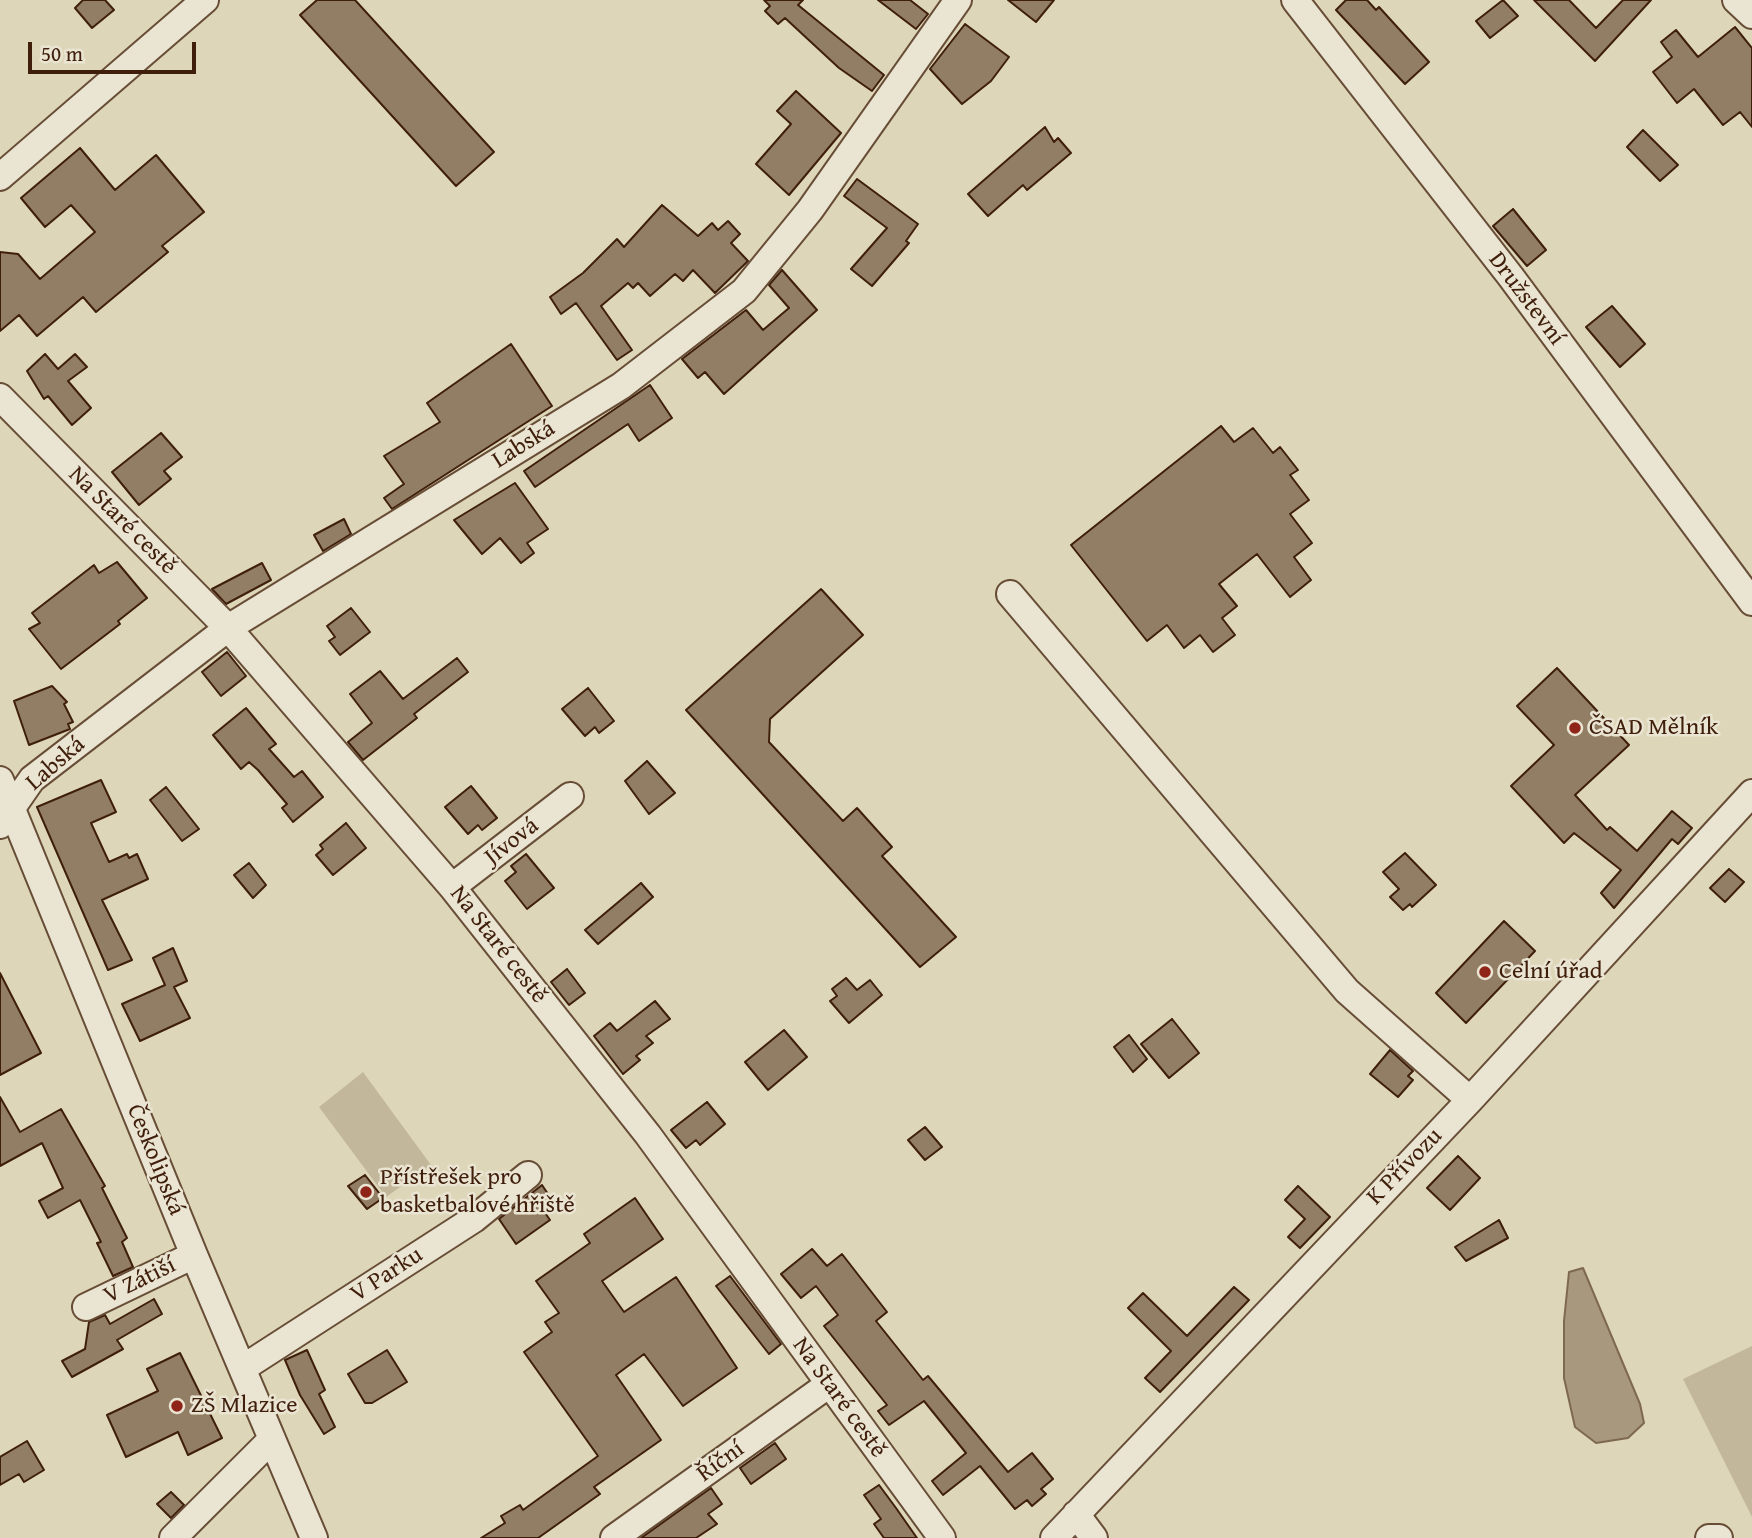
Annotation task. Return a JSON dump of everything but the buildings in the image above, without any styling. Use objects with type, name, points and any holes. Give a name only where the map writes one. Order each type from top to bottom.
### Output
[{"type":"street","points":[[0,177],[205,0]]},
{"type":"street","name":"Labská","points":[[6,816],[32,779],[228,628],[621,386],[744,291],[810,210],[958,0]]},
{"type":"street","name":"Družstevní","points":[[1295,0],[1511,277],[1752,602]]},
{"type":"street","points":[[1736,0],[1752,15]]},
{"type":"street","name":"Na Staré cestě","points":[[0,397],[228,628],[453,887],[648,1135],[942,1538]]},
{"type":"street","points":[[1010,594],[1347,991],[1470,1100]]},
{"type":"street","name":"Českolipská","points":[[0,780],[6,816],[314,1538]]},
{"type":"street","name":"K Přívozu","points":[[1054,1538],[1470,1100],[1752,793]]},
{"type":"street","name":"Jívová","points":[[453,887],[570,796]]},
{"type":"street","name":"V Parku","points":[[243,1368],[474,1219],[528,1175]]},
{"type":"street","name":"V Zátiší","points":[[86,1307],[194,1255]]},
{"type":"street","name":"Říční","points":[[614,1538],[828,1385]]},
{"type":"street","points":[[173,1538],[272,1439]]},
{"type":"street","points":[[1076,1514],[1094,1538]]},
{"type":"street","points":[[1709,1538],[1719,1538]]},
{"type":"shaded area","points":[[363,1072],[431,1165],[386,1197],[319,1107]]},
{"type":"shaded area","points":[[1583,1268],[1640,1404],[1644,1423],[1628,1438],[1596,1443],[1575,1427],[1564,1378],[1564,1321],[1569,1272]]},
{"type":"shaded area","points":[[1752,1346],[1752,1517],[1683,1379]]},
{"type":"place","name":"ČSAD Mělník","points":[[1575,728]]},
{"type":"place","name":"Celní úřad","points":[[1485,972]]},
{"type":"place","name":"Přístřešek pro basketbalové hřiště","points":[[366,1192]]},
{"type":"place","name":"ZŠ Mlazice","points":[[177,1406]]}]
